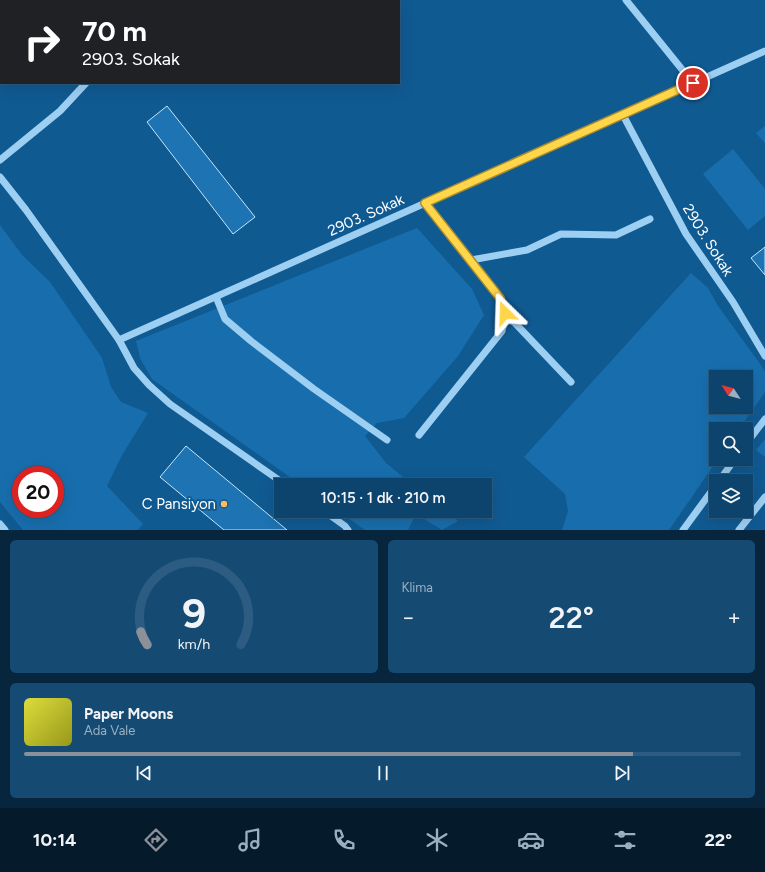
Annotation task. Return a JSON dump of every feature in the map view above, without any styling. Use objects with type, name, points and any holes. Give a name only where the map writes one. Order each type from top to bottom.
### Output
[{"type":"street","points":[[626,0],[693,83]]},
{"type":"street","name":"2903. Sokak","points":[[119,340],[765,50]]},
{"type":"street","points":[[0,160],[60,111],[85,84]]},
{"type":"street","name":"2903. Sokak","points":[[623,115],[686,234],[733,302],[765,356]]},
{"type":"street","points":[[0,177],[26,210],[119,340],[134,368],[170,404],[276,478]]},
{"type":"street","points":[[420,435],[502,331],[505,319],[500,298],[425,203]]},
{"type":"street","points":[[470,260],[527,250],[561,234],[616,235],[650,219]]},
{"type":"street","points":[[216,297],[225,319],[250,340],[314,389],[387,440]]},
{"type":"street","points":[[505,319],[514,322],[571,382]]},
{"type":"street","points":[[753,435],[765,419]]},
{"type":"street","points":[[683,530],[709,495]]},
{"type":"street","points":[[739,530],[765,497]]},
{"type":"street","points":[[334,518],[348,530]]},
{"type":"street","points":[[0,524],[5,530]]},
{"type":"shaded area","points":[[765,126],[765,143],[756,133]]},
{"type":"shaded area","points":[[733,149],[765,189],[765,216],[748,230],[703,174]]},
{"type":"shaded area","points":[[0,225],[22,255],[50,282],[102,358],[111,387],[121,402],[148,413],[122,455],[107,486],[143,524],[138,530],[23,530],[13,518],[64,518],[64,466],[12,466],[12,517],[0,502]]},
{"type":"shaded area","points":[[417,228],[472,289],[484,315],[458,356],[404,418],[377,423],[365,436],[386,463],[404,478],[291,478],[152,379],[140,358],[136,341]]},
{"type":"shaded area","points":[[691,273],[708,288],[718,306],[765,371],[765,392],[753,409],[753,370],[709,370],[709,414],[750,414],[744,422],[709,422],[709,466],[713,466],[669,530],[562,530],[568,511],[565,494],[524,457]]},
{"type":"shaded area","points":[[765,439],[765,457],[756,450]]},
{"type":"shaded area","points":[[348,518],[414,518],[408,530],[365,530]]},
{"type":"shaded area","points":[[422,518],[454,518],[458,521],[442,530]]},
{"type":"building","points":[[167,106],[255,217],[233,234],[147,122]]},
{"type":"building","points":[[765,247],[765,275],[751,258]]},
{"type":"building","name":"C Pansiyon","points":[[186,446],[287,530],[224,530],[160,477]]},
{"type":"place","name":"C Pansiyon","points":[[224,504]]},
{"type":"route","points":[[505,313],[504,305],[500,298],[425,203],[693,83]]}]
